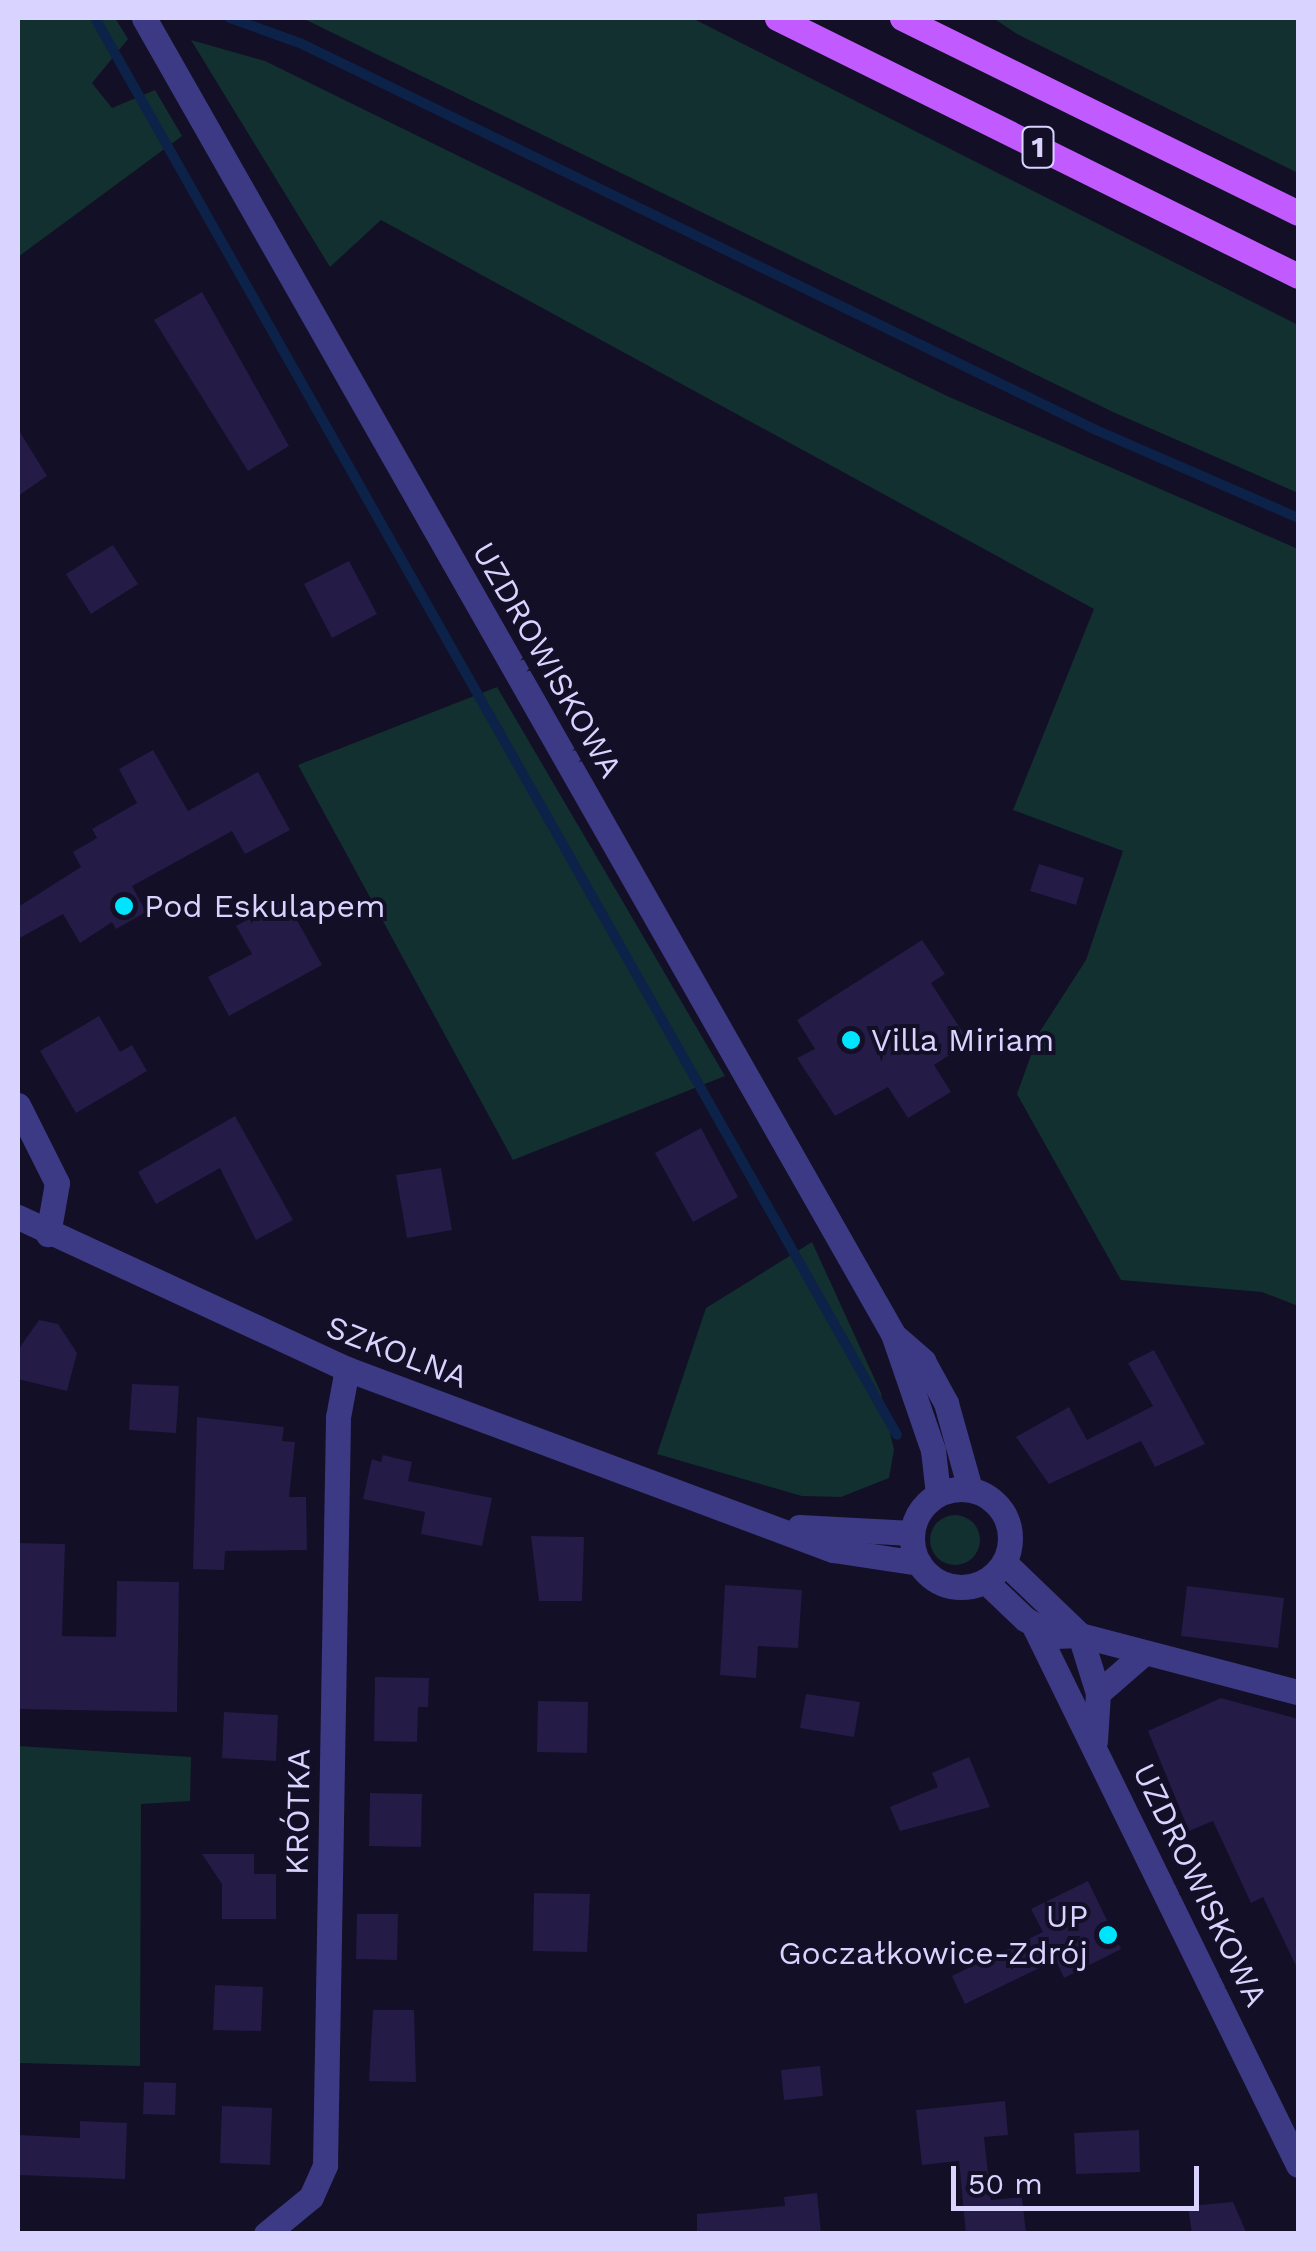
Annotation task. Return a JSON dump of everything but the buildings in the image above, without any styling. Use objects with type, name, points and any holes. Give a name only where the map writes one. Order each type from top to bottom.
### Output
[{"type":"main road","name":"1","points":[[777,18],[1298,276]]},
{"type":"main road","name":"1","points":[[902,18],[1298,214]]},
{"type":"street","name":"UZDROWISKOWA","points":[[144,18],[893,1334],[933,1450],[938,1494]]},
{"type":"street","points":[[18,1105],[57,1183],[48,1234]]},
{"type":"street","name":"SZKOLNA","points":[[18,1217],[347,1369],[833,1550],[918,1563]]},
{"type":"street","name":"UZDROWISKOWA","points":[[893,1334],[923,1361],[946,1403],[970,1489]]},
{"type":"street","name":"KRÓTKA","points":[[266,2234],[311,2197],[325,2164],[338,1417],[347,1369]]},
{"type":"street","points":[[970,1489],[1006,1517],[1004,1562],[985,1581],[941,1583],[918,1563],[912,1534],[916,1517],[938,1494],[970,1489]]},
{"type":"street","name":"SZKOLNA","points":[[764,1524],[912,1534]]},
{"type":"street","points":[[1004,1562],[1080,1634]]},
{"type":"street","points":[[985,1581],[1034,1626],[1055,1636],[1080,1634],[1298,1692]]},
{"type":"street","name":"UZDROWISKOWA","points":[[1034,1626],[1054,1676],[1095,1741],[1298,2165]]},
{"type":"street","name":"UZDROWISKOWA","points":[[1080,1634],[1098,1692],[1095,1741]]},
{"type":"street","points":[[1098,1692],[1144,1653]]},
{"type":"green space","points":[[18,18],[115,18],[128,39],[92,83],[112,108],[155,90],[182,136],[18,257]]},
{"type":"green space","points":[[302,18],[692,18],[1298,325],[1298,493],[1113,412]]},
{"type":"green space","points":[[993,18],[1298,18],[1298,173],[1017,34]]},
{"type":"green space","points":[[191,40],[265,61],[947,396],[1298,549],[1298,1306],[1262,1292],[1121,1280],[1017,1094],[1039,1033],[1086,960],[1123,851],[1013,810],[1094,609],[381,220],[330,267]]},
{"type":"green space","points":[[497,687],[725,1076],[513,1160],[298,765]]},
{"type":"green space","points":[[812,1242],[881,1393],[894,1450],[889,1478],[841,1497],[802,1496],[657,1454],[706,1308]]},
{"type":"green space","points":[[955,1515],[973,1522],[980,1540],[973,1558],[955,1565],[937,1558],[930,1540],[937,1522]]},
{"type":"green space","points":[[18,1746],[191,1757],[190,1801],[141,1804],[140,2066],[18,2063]]},
{"type":"waterway","points":[[95,18],[897,1435]]},
{"type":"waterway","points":[[230,18],[300,43],[1096,430],[1298,518]]},
{"type":"place","name":"Pod Eskulapem","points":[[124,906]]},
{"type":"place","name":"Villa Miriam","points":[[851,1040]]},
{"type":"place","name":"UP Goczałkowice-Zdrój","points":[[1108,1935]]}]
